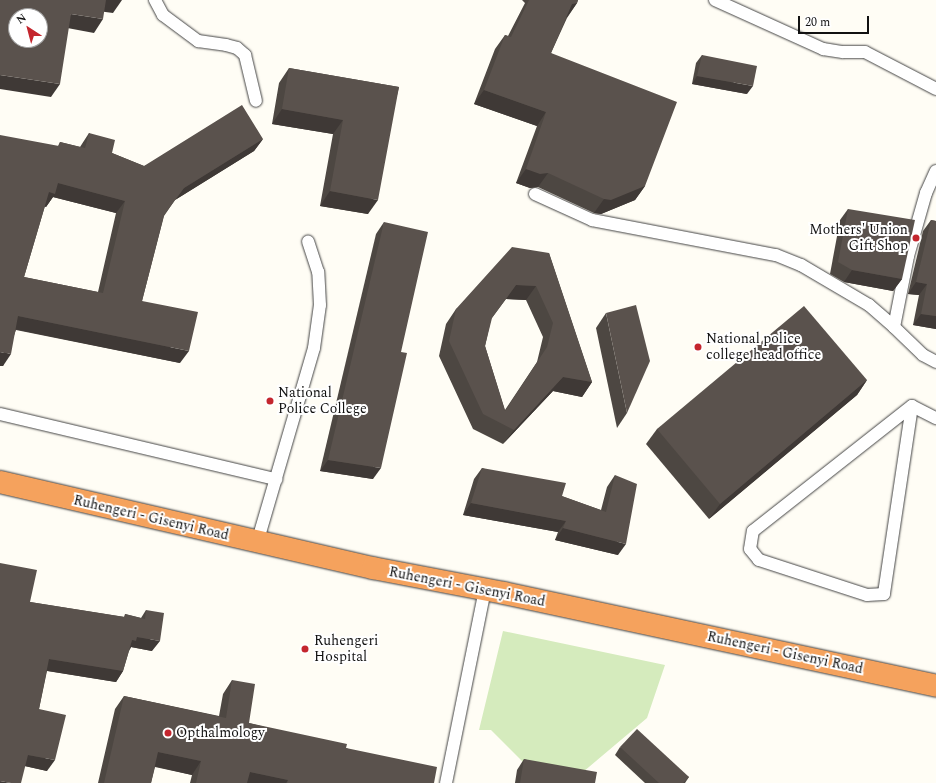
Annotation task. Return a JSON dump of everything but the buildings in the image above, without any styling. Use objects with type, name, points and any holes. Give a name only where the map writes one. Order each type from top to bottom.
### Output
[{"type":"highway","name":"Ruhengeri - Gisenyi Road","points":[[0,482],[257,543],[936,686]]},
{"type":"lane","points":[[155,0],[163,15],[198,41],[237,48],[245,55],[256,101]]},
{"type":"lane","points":[[715,0],[823,49],[843,52],[865,52],[936,88]]},
{"type":"lane","points":[[894,327],[908,256],[926,193],[936,171]]},
{"type":"lane","points":[[535,194],[592,220],[776,255],[801,265],[862,301],[894,327],[923,355],[936,362]]},
{"type":"lane","points":[[257,543],[314,348],[320,305],[318,272],[308,242]]},
{"type":"lane","points":[[912,406],[884,594],[867,595],[759,560],[750,549],[753,532],[912,406]]},
{"type":"lane","points":[[912,406],[936,418]]},
{"type":"lane","points":[[0,414],[276,479]]},
{"type":"lane","points":[[446,783],[485,590]]},
{"type":"green space","points":[[503,631],[665,665],[647,718],[583,772],[530,769],[491,730],[479,730]]},
{"type":"place","name":"Mothers' Union Gift Shop","points":[[916,238]]},
{"type":"place","name":"National police college head office","points":[[698,347]]},
{"type":"place","name":"National Police College","points":[[270,401]]},
{"type":"place","name":"Ruhengeri Hospital","points":[[305,649]]},
{"type":"place","name":"Opthalmology","points":[[168,733]]}]
